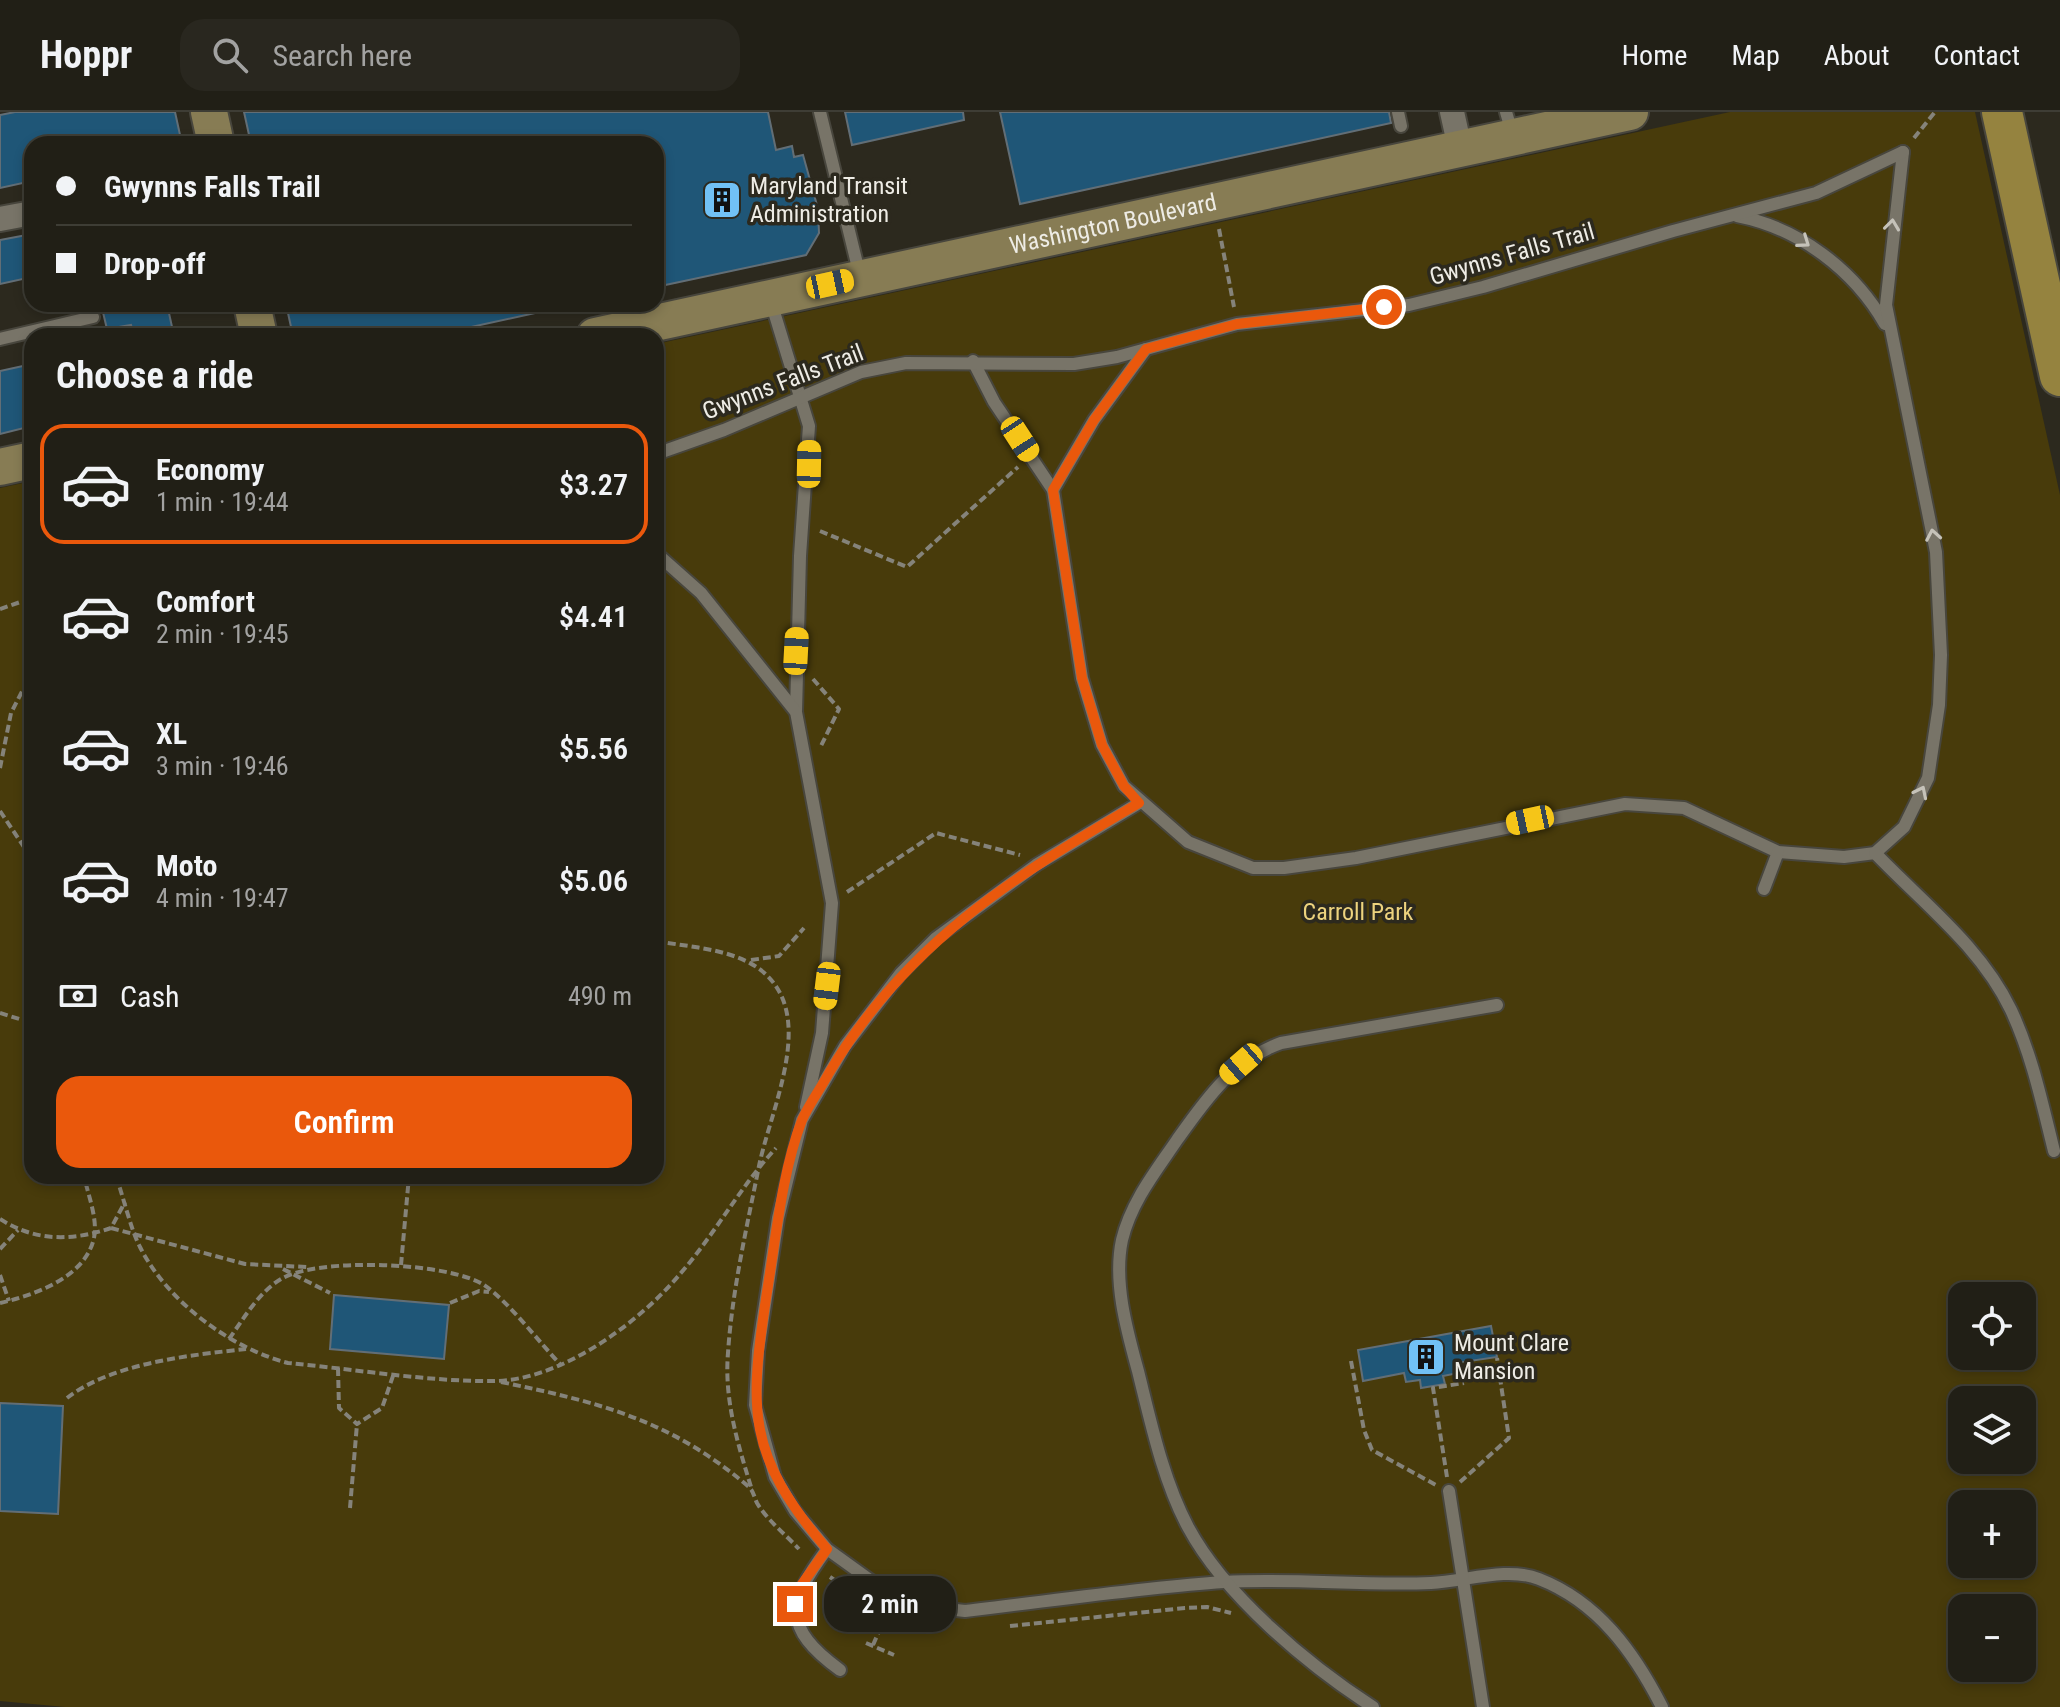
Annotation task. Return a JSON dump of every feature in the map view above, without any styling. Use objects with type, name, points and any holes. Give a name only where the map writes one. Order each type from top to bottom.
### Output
[{"type":"main road","points":[[209,112],[214,136]]},
{"type":"main road","name":"Washington Boulevard","points":[[631,328],[1460,148],[1510,125],[1630,112]]},
{"type":"main road","points":[[2002,112],[2060,376]]},
{"type":"main road","points":[[0,467],[24,462]]},
{"type":"street","points":[[1452,112],[1460,148]]},
{"type":"street","points":[[0,219],[24,214]]},
{"type":"lane","points":[[820,112],[860,277]]},
{"type":"lane","points":[[1398,112],[1401,126]]},
{"type":"lane","points":[[973,361],[994,402],[1053,490],[1082,678],[1102,745],[1124,786],[1139,803],[1188,842],[1253,868],[1284,868],[1356,858],[1584,809],[1625,804],[1684,808],[1778,852],[1844,857],[1875,853],[1904,827],[1928,778],[1939,705],[1941,655],[1936,552],[1921,469],[1889,331],[1886,275],[1903,152]]},
{"type":"lane","name":"Gwynns Falls Trail","points":[[664,451],[724,430],[861,372],[906,363],[1074,364],[1146,349],[1237,324],[1409,305],[1816,193],[1903,152]]},
{"type":"lane","points":[[1732,215],[1768,222],[1807,243],[1860,290],[1889,331]]},
{"type":"lane","points":[[770,297],[809,426],[796,712],[832,903],[822,1033],[778,1218],[758,1351],[755,1405],[775,1477],[795,1511],[827,1549],[902,1598],[929,1607],[965,1611],[1226,1582],[1434,1583],[1521,1575],[1560,1589],[1596,1614],[1623,1641],[1662,1707]]},
{"type":"lane","points":[[46,328],[93,317]]},
{"type":"lane","points":[[0,339],[24,333]]},
{"type":"lane","points":[[1053,490],[1094,420],[1146,349]]},
{"type":"lane","points":[[664,560],[701,593],[796,712]]},
{"type":"lane","points":[[802,1120],[845,1046],[901,973],[936,938],[1036,865],[1139,803]]},
{"type":"lane","points":[[1764,889],[1778,852]]},
{"type":"lane","points":[[1875,853],[1943,918],[1986,970],[2010,1008],[2029,1054],[2054,1151]]},
{"type":"lane","points":[[1373,1707],[1252,1612],[1226,1582],[1188,1527],[1167,1473],[1146,1404],[1123,1299],[1121,1243],[1142,1190],[1203,1103],[1254,1053],[1281,1043],[1497,1005]]},
{"type":"lane","points":[[1449,1491],[1483,1707]]},
{"type":"lane","points":[[827,1549],[800,1587],[795,1604],[799,1626],[815,1649],[840,1670]]},
{"type":"path","points":[[1903,152],[1935,112]]},
{"type":"path","points":[[1219,226],[1237,324]]},
{"type":"path","points":[[803,524],[907,567],[1031,456]]},
{"type":"path","points":[[0,609],[24,601]]},
{"type":"path","points":[[796,661],[839,709],[808,771]]},
{"type":"path","points":[[0,768],[11,713],[24,688]]},
{"type":"path","points":[[0,811],[24,847]]},
{"type":"path","points":[[847,892],[936,833],[1023,856]]},
{"type":"path","points":[[748,961],[779,956],[787,951],[804,928]]},
{"type":"path","points":[[664,943],[748,961],[760,968],[781,994],[788,1053],[759,1166],[728,1354],[730,1413],[757,1504],[799,1549]]},
{"type":"path","points":[[0,1013],[24,1020]]},
{"type":"path","points":[[496,1381],[542,1373],[583,1355],[677,1278],[759,1166],[802,1120]]},
{"type":"path","points":[[0,1303],[56,1284],[85,1255],[94,1233],[85,1184]]},
{"type":"path","points":[[119,1184],[136,1233],[153,1268],[229,1339],[288,1363],[496,1381],[595,1402],[655,1424],[699,1450],[752,1490]]},
{"type":"path","points":[[401,1265],[408,1184]]},
{"type":"path","points":[[111,1228],[125,1201]]},
{"type":"path","points":[[0,1219],[18,1230],[62,1239],[111,1228],[245,1264],[280,1268],[401,1265],[476,1281],[495,1295],[561,1365]]},
{"type":"path","points":[[0,1249],[18,1230]]},
{"type":"path","points":[[229,1339],[266,1291],[311,1266]]},
{"type":"path","points":[[280,1268],[330,1293]]},
{"type":"path","points":[[0,1275],[9,1301]]},
{"type":"path","points":[[450,1303],[479,1291],[495,1295]]},
{"type":"path","points":[[67,1398],[79,1388],[173,1358],[248,1348]]},
{"type":"path","points":[[1449,1491],[1509,1438],[1497,1358]]},
{"type":"path","points":[[1351,1361],[1364,1430],[1372,1450],[1449,1491]]},
{"type":"path","points":[[338,1368],[339,1408],[357,1424]]},
{"type":"path","points":[[357,1424],[382,1408],[394,1373]]},
{"type":"path","points":[[1449,1491],[1433,1388],[1464,1383]]},
{"type":"path","points":[[350,1508],[357,1424]]},
{"type":"path","points":[[830,1577],[867,1600]]},
{"type":"path","points":[[878,1605],[902,1614]]},
{"type":"path","points":[[1001,1626],[1207,1607],[1237,1617]]},
{"type":"path","points":[[873,1645],[888,1610]]},
{"type":"path","points":[[866,1643],[894,1655]]},
{"type":"green space","name":"Carroll Park","points":[[1730,112],[1975,112],[2060,495],[2060,1707],[65,1707],[0,1701],[0,488],[24,483],[24,1184],[664,1184],[664,342]]},
{"type":"building","points":[[15,112],[175,112],[180,136],[24,136],[24,183],[0,188],[0,115]]},
{"type":"building","name":"Maryland Transit Administration","points":[[244,112],[768,112],[776,150],[792,146],[794,157],[803,155],[818,209],[819,233],[806,255],[664,285],[664,136],[249,136]]},
{"type":"building","points":[[845,112],[963,112],[964,120],[852,145]]},
{"type":"building","points":[[1000,112],[1389,112],[1391,123],[1020,204]]},
{"type":"building","points":[[24,236],[24,279],[0,284],[0,240]]},
{"type":"building","points":[[103,312],[169,312],[172,328],[132,328],[131,325],[107,328]]},
{"type":"building","points":[[288,312],[540,312],[467,328],[291,328]]},
{"type":"building","points":[[24,366],[24,428],[0,434],[0,371]]},
{"type":"building","points":[[334,1295],[449,1305],[444,1359],[330,1349]]},
{"type":"building","name":"Mount Clare Mansion","points":[[1491,1326],[1497,1357],[1456,1363],[1458,1373],[1443,1376],[1445,1384],[1421,1388],[1420,1380],[1406,1382],[1404,1373],[1363,1381],[1358,1350]]},
{"type":"building","points":[[0,1403],[63,1406],[58,1514],[0,1511]]},
{"type":"place","name":"Maryland Transit Administration","points":[[722,200]]},
{"type":"place","name":"Mount Clare Mansion","points":[[1426,1357]]},
{"type":"route","points":[[795,1604],[800,1587],[827,1549],[795,1511],[775,1477],[761,1437],[755,1405],[758,1351],[778,1218],[802,1120],[845,1046],[901,973],[936,938],[1036,865],[1139,803],[1124,786],[1102,745],[1082,678],[1063,573],[1053,490],[1094,420],[1146,349],[1237,324],[1384,307]]}]
